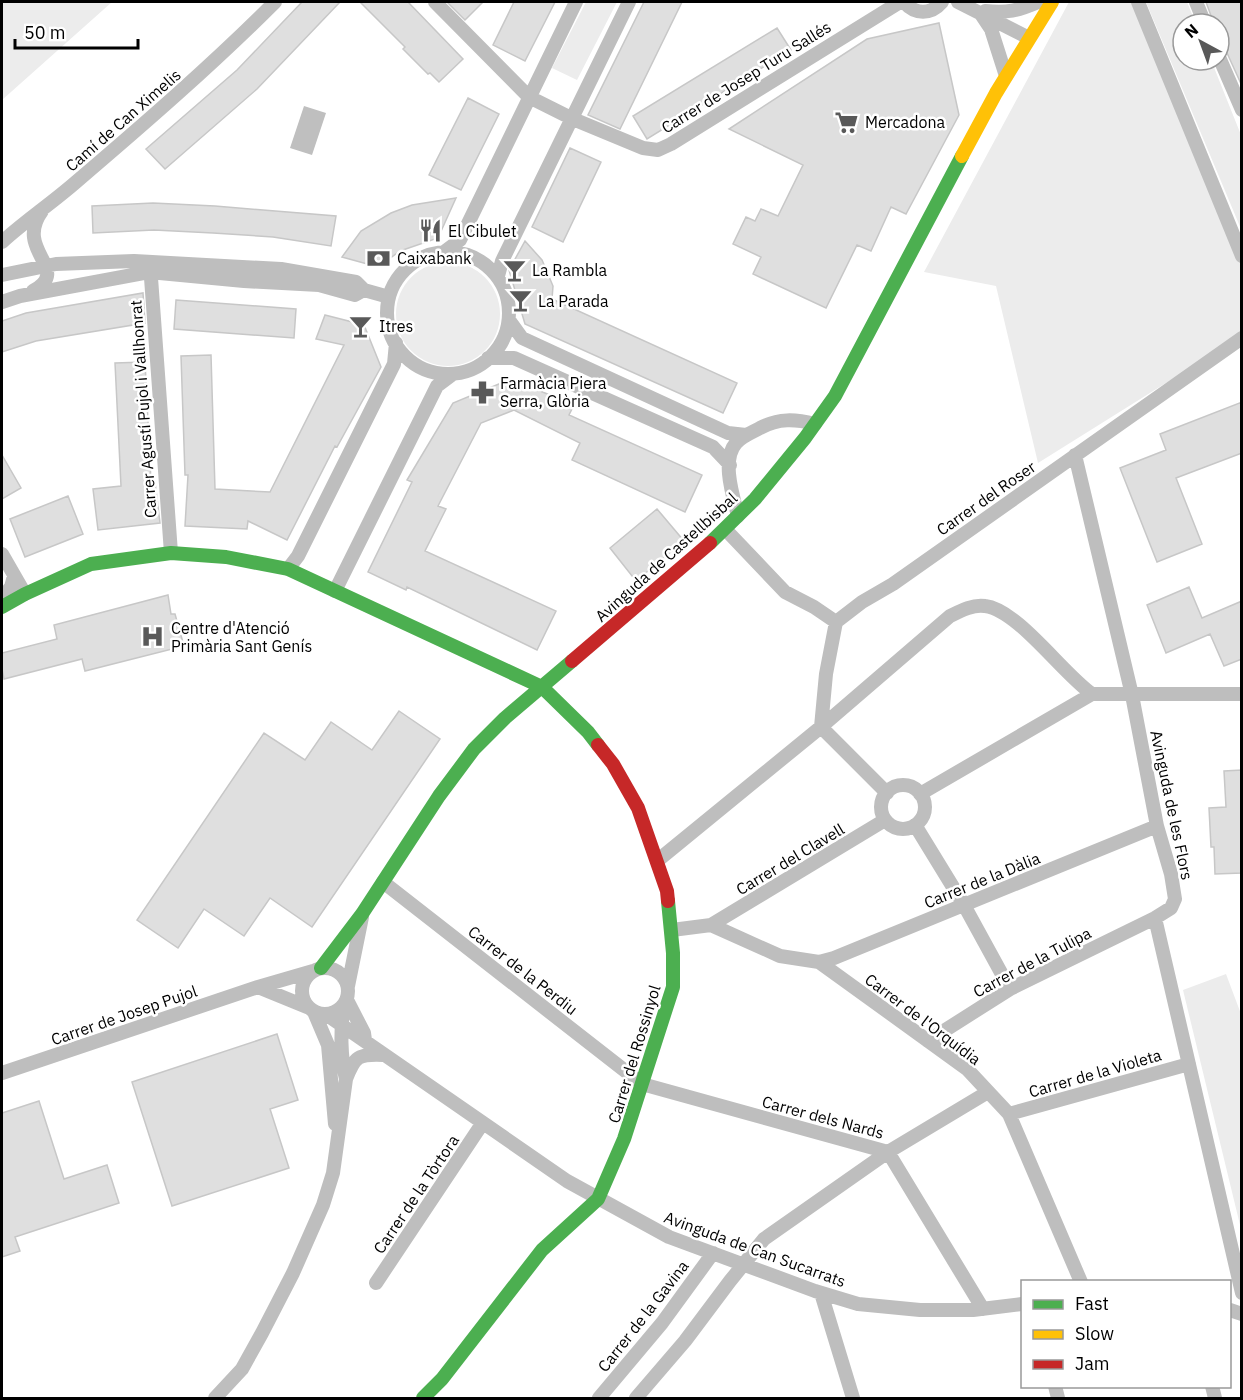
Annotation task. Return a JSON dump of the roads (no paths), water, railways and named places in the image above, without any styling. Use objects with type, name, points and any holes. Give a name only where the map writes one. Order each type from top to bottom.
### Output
[{"type":"street","name":"Camí de Can Ximelis","points":[[2,242],[25,221],[42,211],[177,95],[226,51],[275,2]]},
{"type":"street","name":"Carrer de Josep Turu Sallés","points":[[435,2],[529,97],[573,119],[643,148],[658,150],[900,2]]},
{"type":"street","points":[[444,252],[460,240],[576,2]]},
{"type":"street","points":[[498,276],[502,261],[629,2]]},
{"type":"street","points":[[904,2],[912,9],[926,12],[942,2]]},
{"type":"street","points":[[958,2],[978,10],[1029,38]]},
{"type":"street","points":[[978,10],[1004,13],[1018,11],[1038,2]]},
{"type":"street","name":"Avinguda de Castellbisbal","points":[[317,969],[362,914],[439,796],[474,749],[505,718],[725,529],[755,499],[815,424],[835,396],[1006,76],[1052,2]]},
{"type":"street","points":[[1138,2],[1242,256]]},
{"type":"street","points":[[978,10],[991,29],[1006,76]]},
{"type":"street","points":[[1226,72],[1242,110]]},
{"type":"street","points":[[28,294],[44,285],[49,276],[47,266],[39,255],[33,240],[35,220],[42,211]]},
{"type":"street","points":[[335,591],[437,386],[453,374],[481,365],[502,341],[509,320],[504,288],[498,276],[484,261],[456,252],[444,252],[424,256],[406,268],[393,285],[389,297],[388,328],[401,354],[418,367],[432,373],[453,374]]},
{"type":"street","points":[[2,275],[47,266],[78,263],[149,267],[281,269],[356,282],[364,290],[389,297]]},
{"type":"street","points":[[2,302],[149,267]]},
{"type":"street","name":"Carrer Agustí Pujol i Vallhonrat","points":[[149,267],[171,553]]},
{"type":"street","points":[[509,320],[522,338],[728,433],[746,435]]},
{"type":"street","name":"Carrer del Roser","points":[[836,622],[1242,338]]},
{"type":"street","points":[[288,569],[298,556],[394,364],[396,344]]},
{"type":"street","points":[[488,358],[514,358],[713,447],[730,465]]},
{"type":"street","points":[[738,516],[729,479],[730,458],[735,444],[746,435],[772,422],[794,419],[815,424]]},
{"type":"street","name":"Avinguda de les Flors","points":[[1075,455],[1132,694],[1157,826],[1171,874],[1174,899],[1171,908],[1155,918]]},
{"type":"street","points":[[725,529],[785,592],[836,622],[826,674],[821,727]]},
{"type":"street","name":"Carrer del Rossinyol","points":[[2,607],[91,564],[171,553],[226,557],[288,569],[542,687],[588,732],[613,764],[638,808],[667,891],[672,930],[673,987],[624,1139],[598,1199],[542,1250],[442,1379],[423,1398]]},
{"type":"street","points":[[2,554],[25,594]]},
{"type":"street","points":[[2,598],[11,587],[14,576]]},
{"type":"street","points":[[657,861],[821,727],[950,616],[965,609],[984,605],[1002,611],[1020,625],[1077,684],[1092,694]]},
{"type":"street","points":[[920,794],[1092,694],[1242,694]]},
{"type":"street","points":[[821,727],[887,793]]},
{"type":"street","points":[[911,787],[920,794],[925,806],[924,813],[915,825],[902,829],[885,820],[881,807],[887,793],[893,788],[911,787]]},
{"type":"street","name":"Carrer del Clavell","points":[[711,925],[885,820]]},
{"type":"street","points":[[915,825],[964,905],[1010,989]]},
{"type":"street","name":"Carrer de la Dàlia","points":[[819,962],[834,958],[1157,826]]},
{"type":"street","name":"Carrer de la Perdiu","points":[[383,882],[642,1084]]},
{"type":"street","name":"Avinguda de Castellbisbal","points":[[215,1398],[242,1369],[262,1334],[323,1205],[333,1173],[345,1079],[342,1064],[341,1026],[362,914]]},
{"type":"street","points":[[1155,918],[1242,1293]]},
{"type":"street","name":"Carrer de la Tulipa","points":[[928,1041],[1010,989],[1155,918]]},
{"type":"street","points":[[672,930],[711,925]]},
{"type":"street","name":"Carrer de l'Orquídia","points":[[711,925],[780,956],[819,962],[966,1069],[1009,1114],[1081,1280]]},
{"type":"street","points":[[258,987],[316,1011],[335,1013],[346,997],[340,973],[332,969],[317,969],[303,983],[302,996],[316,1011]]},
{"type":"street","name":"Carrer de Josep Pujol","points":[[2,1073],[317,969]]},
{"type":"street","name":"Avinguda de Can Sucarrats","points":[[346,997],[364,1033],[365,1040]]},
{"type":"street","name":"Avinguda de Castellbisbal","points":[[316,1011],[328,1045],[333,1119],[339,1136]]},
{"type":"street","name":"Avinguda de Can Sucarrats","points":[[316,1011],[365,1040],[382,1055],[567,1182],[669,1237],[820,1293],[858,1304],[920,1310],[984,1309],[1021,1304]]},
{"type":"street","points":[[345,1079],[355,1060],[364,1054],[382,1055]]},
{"type":"street","name":"Carrer de la Violeta","points":[[1009,1114],[1189,1064]]},
{"type":"street","name":"Carrer dels Nards","points":[[642,1084],[888,1152],[984,1309]]},
{"type":"street","points":[[636,1398],[685,1341],[764,1239],[888,1152],[988,1092]]},
{"type":"street","name":"Carrer de la Tòrtora","points":[[376,1283],[482,1124]]},
{"type":"street","name":"Carrer de la Gavina","points":[[599,1398],[662,1323],[713,1253]]},
{"type":"street","points":[[820,1293],[853,1398]]},
{"type":"place","name":"Mercadona","points":[[847,122]]},
{"type":"place","name":"El Cibulet","points":[[430,231]]},
{"type":"place","name":"Caixabank","points":[[379,258]]},
{"type":"place","name":"La Rambla","points":[[514,270]]},
{"type":"place","name":"La Parada","points":[[520,301]]},
{"type":"place","name":"Itres","points":[[361,326]]},
{"type":"place","name":"Farmàcia Piera Serra, Glòria","points":[[482,392]]},
{"type":"place","name":"Centre d'Atenció Primària Sant Genís","points":[[153,637]]}]
